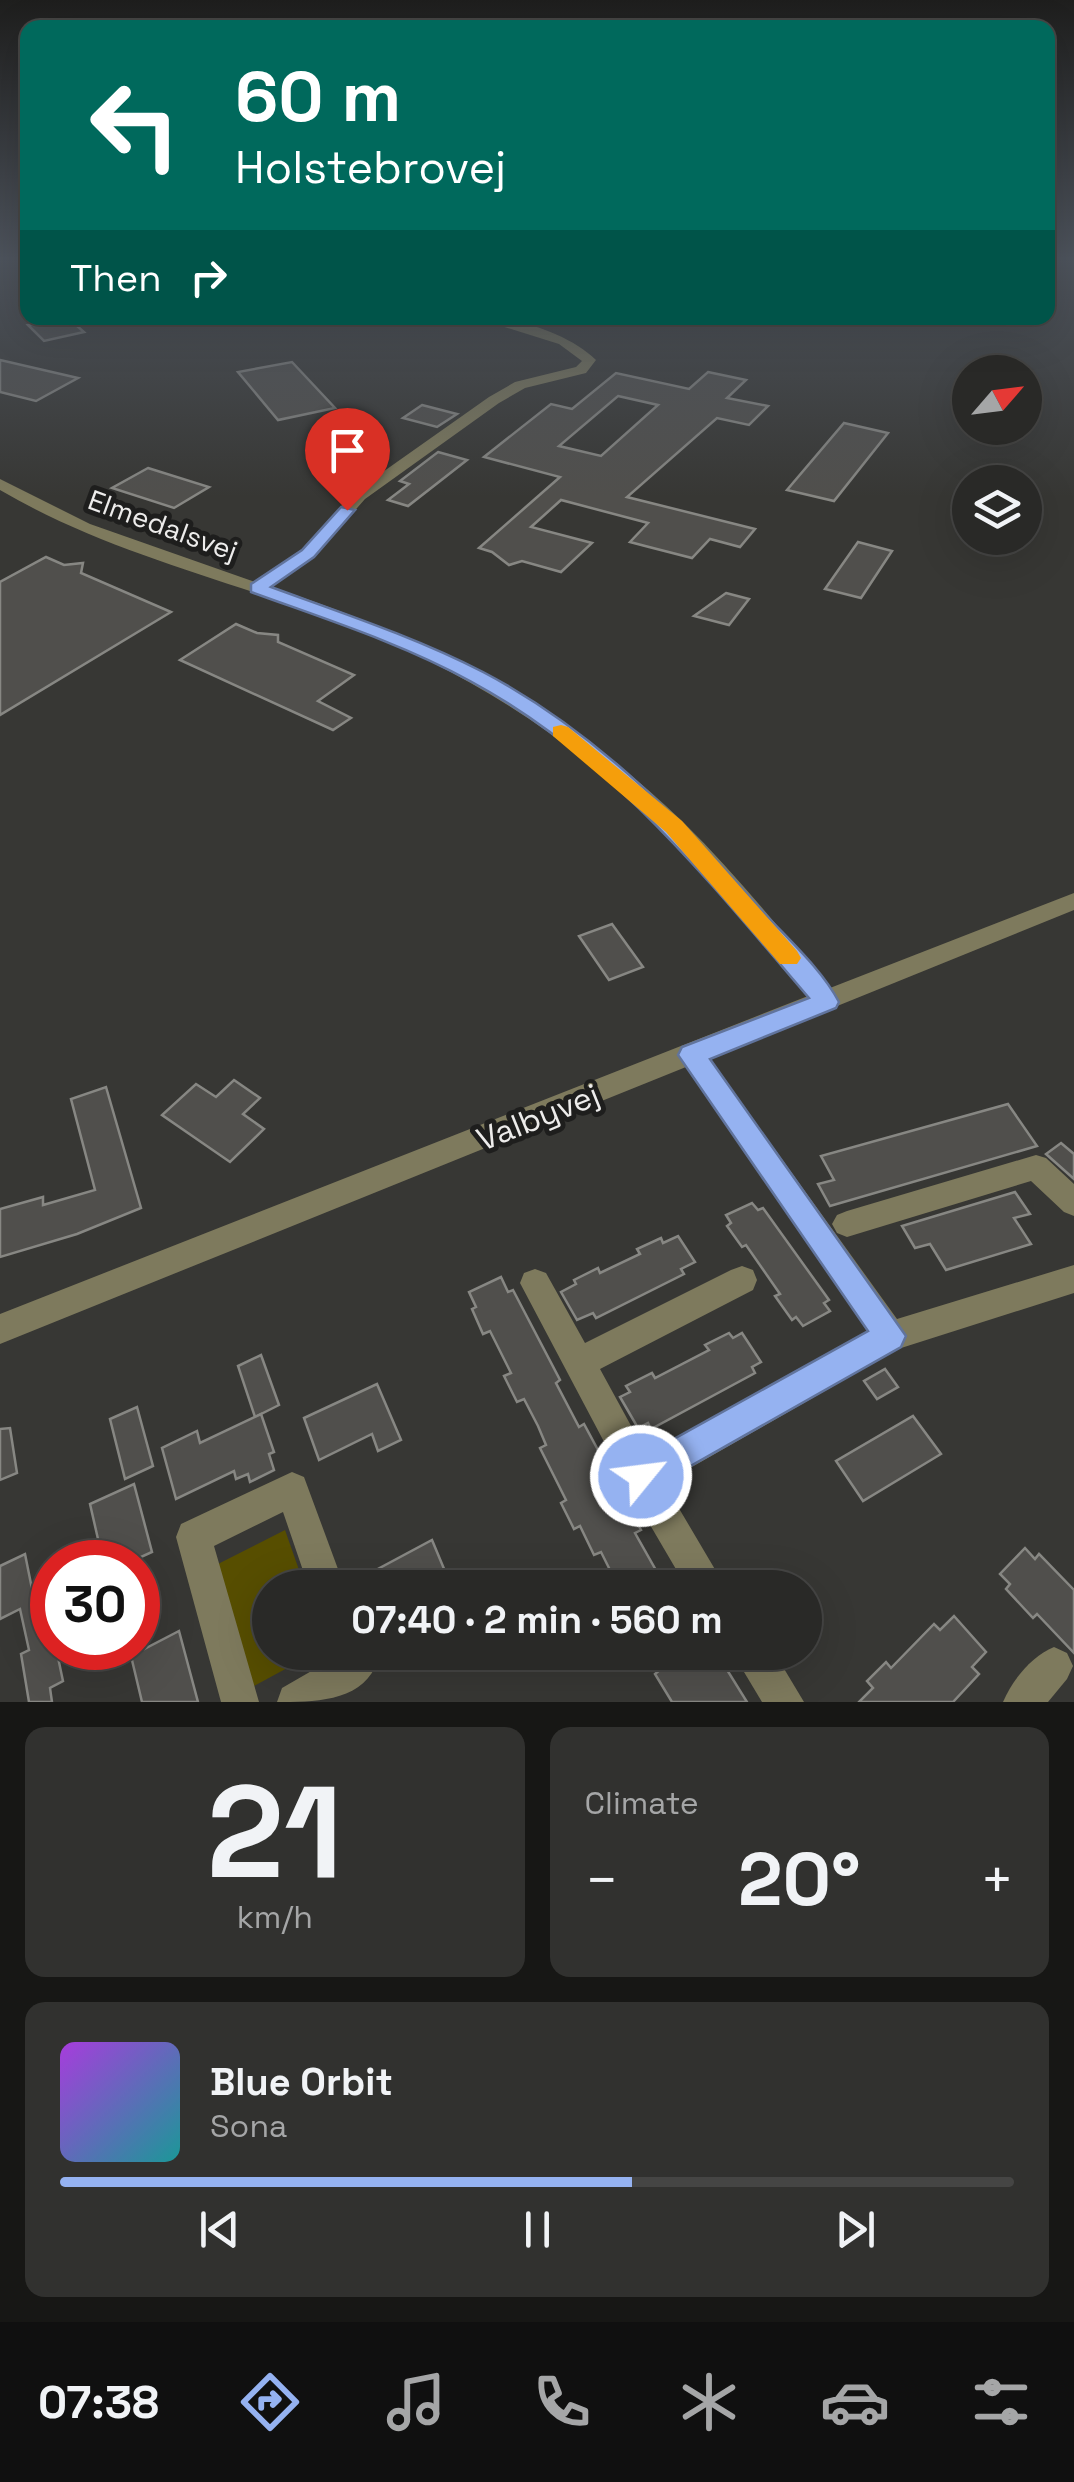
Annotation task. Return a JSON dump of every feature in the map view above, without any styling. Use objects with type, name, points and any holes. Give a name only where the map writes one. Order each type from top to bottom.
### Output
[{"type":"street","points":[[257,588],[308,554],[359,496],[494,400],[520,385],[590,365],[564,342],[552,338]]},
{"type":"street","name":"Elmedalsvej","points":[[0,484],[78,525],[416,647],[479,678],[542,717],[612,770],[674,826],[826,1002]]},
{"type":"street","name":"Valbyvej","points":[[0,1329],[1074,901]]},
{"type":"street","points":[[692,1055],[890,1336]]},
{"type":"street","points":[[846,1224],[1036,1167],[1074,1204]]},
{"type":"street","points":[[641,1476],[890,1336],[1074,1279]]},
{"type":"street","points":[[579,1363],[742,1280]]},
{"type":"street","points":[[535,1283],[697,1570]]},
{"type":"street","points":[[240,1702],[194,1537],[292,1489],[321,1570]]},
{"type":"street","points":[[1022,1702],[1054,1666]]},
{"type":"street","points":[[296,1702],[351,1670]]},
{"type":"street","points":[[763,1670],[785,1702]]},
{"type":"shaded area","points":[[285,1530],[299,1570],[252,1570],[252,1670],[284,1670],[254,1686],[216,1565]]},
{"type":"building","points":[[0,360],[78,378],[36,401],[0,392]]},
{"type":"building","points":[[292,362],[335,408],[278,420],[238,372]]},
{"type":"building","points":[[708,372],[746,380],[727,398],[768,406],[749,425],[717,418],[627,497],[755,529],[740,547],[710,539],[692,558],[649,547],[630,542],[648,523],[561,500],[531,527],[592,543],[561,572],[522,561],[509,565],[479,548],[560,477],[484,457],[551,404],[572,409],[616,373],[689,389]],"holes":[[[618,396],[658,405],[601,456],[559,446]]]},
{"type":"building","points":[[422,405],[457,414],[437,427],[403,418]]},
{"type":"building","points":[[844,423],[888,433],[834,501],[787,490]]},
{"type":"building","points":[[438,452],[467,460],[408,506],[388,500],[409,484],[400,481]]},
{"type":"building","points":[[148,468],[209,487],[174,508],[112,488]]},
{"type":"building","points":[[858,542],[892,551],[861,598],[825,589]]},
{"type":"building","points":[[46,557],[64,565],[83,563],[81,573],[171,612],[0,715],[0,582]]},
{"type":"building","points":[[726,593],[749,599],[729,625],[694,616]]},
{"type":"building","points":[[236,624],[257,633],[278,635],[278,642],[354,675],[318,701],[351,718],[333,730],[180,660]]},
{"type":"building","points":[[612,924],[643,967],[609,980],[579,936]]},
{"type":"building","points":[[234,1080],[260,1098],[243,1114],[264,1129],[230,1162],[162,1115],[196,1084],[216,1097]]},
{"type":"building","points":[[106,1087],[141,1208],[77,1234],[0,1257],[0,1209],[43,1197],[43,1205],[95,1190],[71,1099]]},
{"type":"building","points":[[1008,1104],[1037,1146],[830,1206],[818,1184],[834,1180],[821,1156]]},
{"type":"building","points":[[1061,1143],[1074,1154],[1074,1179],[1046,1154]]},
{"type":"building","points":[[1015,1192],[1030,1214],[1014,1218],[1031,1244],[946,1270],[930,1244],[915,1248],[902,1226]]},
{"type":"building","points":[[752,1203],[758,1210],[763,1208],[829,1300],[824,1303],[830,1311],[803,1326],[796,1317],[792,1320],[775,1296],[780,1294],[746,1245],[742,1247],[727,1226],[731,1223],[726,1215]]},
{"type":"building","points":[[678,1236],[695,1262],[681,1269],[684,1274],[596,1318],[593,1313],[577,1320],[561,1292],[576,1284],[574,1280],[598,1268],[600,1273],[640,1254],[637,1249],[661,1238],[663,1243]]},
{"type":"building","points":[[501,1277],[508,1292],[513,1290],[560,1380],[556,1383],[579,1427],[584,1424],[641,1530],[635,1533],[656,1570],[610,1570],[601,1552],[594,1555],[580,1526],[574,1529],[561,1503],[566,1500],[540,1448],[546,1445],[538,1426],[524,1399],[517,1402],[504,1376],[511,1373],[490,1331],[483,1334],[469,1292]]},
{"type":"building","points":[[729,1333],[733,1338],[742,1333],[761,1362],[752,1367],[755,1373],[651,1429],[648,1423],[638,1428],[620,1397],[630,1392],[626,1386],[652,1373],[655,1378],[709,1350],[705,1345]]},
{"type":"building","points":[[261,1355],[279,1405],[255,1417],[238,1366]]},
{"type":"building","points":[[885,1369],[898,1387],[877,1399],[864,1381]]},
{"type":"building","points":[[377,1384],[401,1440],[378,1451],[372,1434],[319,1460],[304,1418]]},
{"type":"building","points":[[137,1407],[153,1466],[125,1479],[110,1419]]},
{"type":"building","points":[[261,1414],[274,1452],[269,1454],[274,1470],[250,1482],[248,1474],[236,1479],[234,1471],[176,1499],[162,1448],[197,1431],[200,1443]]},
{"type":"building","points":[[913,1416],[941,1454],[863,1501],[836,1461]]},
{"type":"building","points":[[10,1428],[17,1473],[0,1480],[0,1429]]},
{"type":"building","points":[[134,1484],[149,1540],[96,1540],[90,1504]]},
{"type":"building","points":[[432,1540],[444,1570],[376,1570]]},
{"type":"building","points":[[1025,1548],[1035,1559],[1039,1554],[1074,1590],[1074,1653],[1037,1614],[1033,1618],[1006,1589],[1010,1584],[1000,1574]]},
{"type":"building","points":[[25,1554],[30,1579],[30,1670],[61,1670],[63,1681],[50,1688],[52,1702],[29,1702],[21,1654],[29,1650],[20,1609],[0,1619],[0,1566]]},
{"type":"building","points":[[954,1616],[986,1652],[972,1667],[979,1674],[953,1702],[859,1702],[873,1688],[867,1681],[886,1662],[891,1668],[934,1624],[940,1630]]},
{"type":"building","points":[[179,1631],[198,1702],[142,1702],[134,1670],[160,1670],[160,1641]]},
{"type":"building","points":[[660,1670],[727,1670],[747,1702],[672,1702],[655,1674]]},
{"type":"slow traffic","points":[[561,731],[674,826],[789,958]]},
{"type":"route","points":[[347,510],[308,554],[257,588],[416,647],[479,678],[542,717],[612,770],[674,826],[826,1002],[692,1055],[890,1336],[641,1476]]}]
